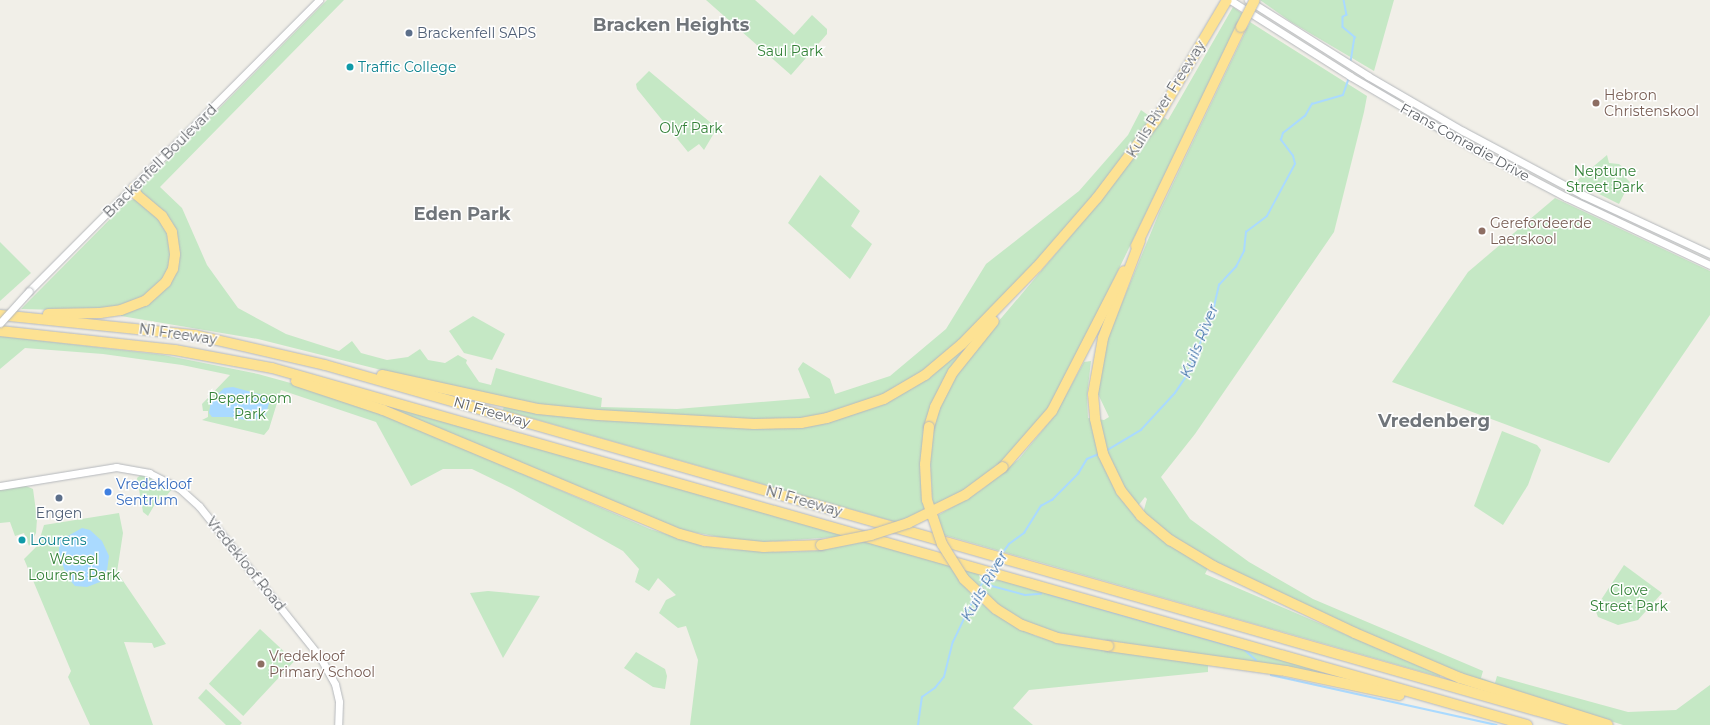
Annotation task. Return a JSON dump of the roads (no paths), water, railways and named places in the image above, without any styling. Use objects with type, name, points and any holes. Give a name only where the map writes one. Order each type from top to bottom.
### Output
[{"type":"highway","name":"Kuils River Freeway","points":[[1037,267],[1110,183],[1143,139],[1227,0]]},
{"type":"highway","name":"Kuils River Freeway","points":[[1140,241],[1255,0]]},
{"type":"highway","points":[[17,317],[29,313],[110,312],[145,301],[162,288],[173,268],[176,254],[174,240],[162,216],[137,195],[134,188]]},
{"type":"highway","points":[[1140,241],[1103,338],[1093,394],[1095,420],[1103,454],[1128,501],[1156,529],[1179,546],[1263,590],[1460,678],[1608,725]]},
{"type":"highway","points":[[229,358],[246,366],[383,410],[680,534],[705,541],[764,547],[821,545],[871,535],[908,523],[965,495],[1003,467],[1052,411],[1140,241]]},
{"type":"highway","points":[[325,366],[346,366],[495,401],[544,409],[730,423],[801,423],[855,410],[884,399],[925,375],[987,320],[1037,267]]},
{"type":"highway","points":[[1037,267],[953,372],[934,407],[929,427],[925,464],[927,500],[942,544],[964,579],[996,609],[1022,625],[1057,638],[1286,671],[1492,715],[1527,725]]},
{"type":"highway","name":"N1 Freeway","points":[[0,315],[195,335],[325,366],[1013,559],[1587,725]]},
{"type":"highway","name":"N1 Freeway","points":[[0,331],[122,343],[229,358],[318,380],[972,565],[1492,715]]},
{"type":"street","name":"Brackenfell Boulevard","points":[[0,323],[29,291],[134,188],[319,0]]},
{"type":"street","name":"Frans Conradie Drive","points":[[1230,0],[1359,81],[1525,175],[1710,266]]},
{"type":"street","name":"Frans Conradie Drive","points":[[1248,0],[1343,61],[1531,169],[1710,254]]},
{"type":"street","name":"Vredekloof Road","points":[[0,486],[116,467],[150,473],[179,488],[199,506],[320,657],[335,684],[339,702],[338,725]]},
{"type":"water","points":[[233,387],[266,396],[270,400],[265,417],[250,421],[230,417],[212,417],[209,413],[211,401],[224,388]]},
{"type":"water","points":[[82,528],[90,530],[102,541],[109,556],[107,571],[100,582],[87,587],[75,586],[67,577],[59,555],[59,541]]},
{"type":"waterway","name":"Kuils River","points":[[1344,0],[1347,15],[1343,17],[1343,27],[1355,37],[1351,62]]},
{"type":"waterway","name":"Kuils River","points":[[1106,451],[1141,430],[1175,393],[1188,374],[1213,311],[1219,285],[1236,267],[1244,251],[1246,232],[1267,216],[1295,164],[1293,156],[1281,140],[1283,133],[1305,116],[1312,104],[1343,95],[1349,78]]},
{"type":"waterway","name":"Kuils River","points":[[1002,554],[1009,544],[1024,533],[1041,506],[1052,500],[1078,474],[1087,459],[1099,454]]},
{"type":"waterway","name":"Kuils River","points":[[991,569],[997,560]]},
{"type":"waterway","name":"Kuils River","points":[[980,587],[987,575]]},
{"type":"waterway","points":[[985,578],[992,586],[1025,595],[1041,594]]},
{"type":"waterway","points":[[1049,594],[1245,650],[1256,660]]},
{"type":"waterway","name":"Kuils River","points":[[918,725],[922,697],[935,688],[944,677],[953,642],[975,596]]},
{"type":"waterway","points":[[1271,675],[1497,725]]},
{"type":"place","name":"Brackenfell SAPS","points":[[409,33]]},
{"type":"place","name":"Traffic College","points":[[350,67]]},
{"type":"place","name":"Hebron Christenskool","points":[[1596,103]]},
{"type":"place","name":"Gerefordeerde Laerskool","points":[[1482,231]]},
{"type":"place","name":"Vredekloof Sentrum","points":[[108,492]]},
{"type":"place","name":"Engen","points":[[59,498]]},
{"type":"place","name":"Lourens","points":[[22,540]]},
{"type":"place","name":"Vredekloof Primary School","points":[[261,664]]},
{"type":"district","name":"Bracken Heights","points":[[671,25]]},
{"type":"district","name":"Eden Park","points":[[462,214]]},
{"type":"district","name":"Vredenberg","points":[[1434,421]]},
{"type":"park label","name":"Saul Park","points":[[790,51]]},
{"type":"park label","name":"Olyf Park","points":[[691,128]]},
{"type":"park label","name":"Neptune Street Park","points":[[1605,180]]},
{"type":"park label","name":"Peperboom Park","points":[[250,406]]},
{"type":"park label","name":"Wessel Lourens Park","points":[[74,568]]},
{"type":"park label","name":"Clove Street Park","points":[[1629,598]]}]
